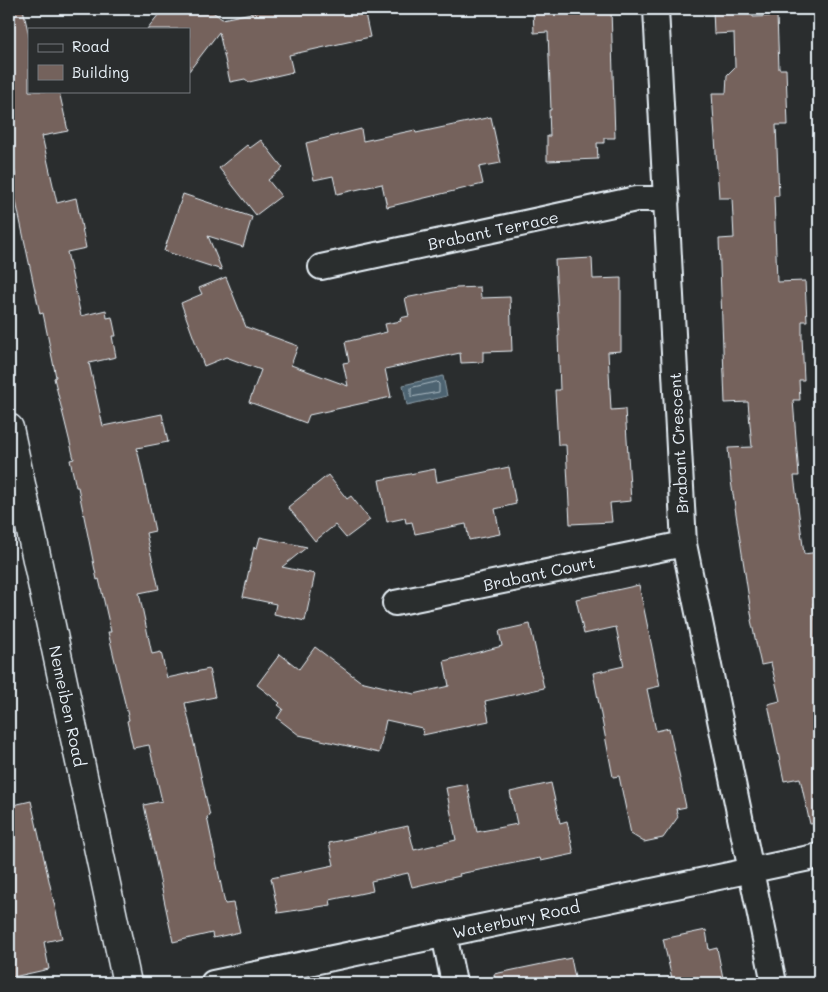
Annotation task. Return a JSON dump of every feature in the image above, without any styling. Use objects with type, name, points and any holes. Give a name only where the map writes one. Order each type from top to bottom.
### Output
[{"type":"street","name":"Brabant Crescent","points":[[656,9],[684,544],[774,983]]},
{"type":"street","name":"Brabant Terrace","points":[[321,267],[636,199],[667,199]]},
{"type":"street","name":"Nemeiben Road","points":[[9,428],[16,500],[127,983]]},
{"type":"street","name":"Brabant Court","points":[[395,603],[684,544]]},
{"type":"street","name":"Waterbury Road","points":[[213,983],[819,856]]},
{"type":"street","points":[[444,934],[454,983]]},
{"type":"water","points":[[443,376],[447,396],[407,405],[403,385]]},
{"type":"building","points":[[9,9],[23,9],[28,32],[28,92],[59,92],[68,131],[42,136],[57,203],[76,198],[86,248],[67,252],[81,316],[106,310],[107,318],[112,317],[116,336],[112,336],[116,357],[89,363],[103,426],[162,414],[168,442],[137,448],[155,531],[146,533],[159,589],[139,593],[152,654],[161,652],[167,678],[209,669],[215,697],[185,703],[210,816],[207,817],[225,904],[233,903],[240,932],[213,938],[212,933],[173,942],[144,805],[162,801],[149,745],[133,748],[127,721],[129,720],[108,632],[111,632],[99,579],[97,580],[78,487],[76,487],[70,460],[74,459],[54,378],[56,377],[43,313],[40,314],[11,178],[16,177],[10,151],[14,150],[9,124]]},
{"type":"building","points":[[163,9],[209,9],[222,19],[271,9],[364,9],[370,37],[289,55],[293,72],[249,82],[245,79],[230,82],[219,32],[190,70],[190,28],[148,28]]},
{"type":"building","points":[[533,9],[611,9],[615,138],[604,138],[604,143],[597,143],[598,159],[547,161],[547,136],[550,136],[549,110],[551,110],[548,32],[534,33]]},
{"type":"building","points":[[713,9],[752,9],[753,17],[777,16],[779,69],[786,69],[788,125],[776,125],[779,196],[774,196],[777,282],[805,281],[807,321],[802,321],[804,380],[799,380],[800,400],[793,400],[799,476],[794,476],[804,554],[819,552],[819,602],[813,603],[819,634],[819,823],[810,824],[800,778],[784,781],[768,704],[780,701],[771,663],[761,665],[751,620],[731,481],[728,448],[752,447],[748,402],[725,403],[719,239],[734,238],[732,198],[719,198],[712,93],[726,93],[727,75],[735,67],[734,33],[714,34]]},
{"type":"building","points":[[491,117],[501,163],[479,167],[483,184],[387,207],[382,184],[337,194],[333,176],[314,180],[306,143],[361,129],[363,141],[415,130],[416,133]]},
{"type":"building","points":[[261,140],[283,168],[268,180],[281,196],[256,215],[219,168],[247,145],[250,148]]},
{"type":"building","points":[[183,194],[252,217],[243,247],[208,236],[222,270],[164,251]]},
{"type":"building","points":[[592,258],[593,279],[621,278],[621,351],[608,352],[611,410],[625,409],[631,501],[610,503],[612,522],[570,524],[566,445],[558,445],[555,390],[560,390],[555,260]]},
{"type":"building","points":[[226,277],[246,327],[298,346],[291,365],[348,386],[343,363],[349,362],[345,342],[387,332],[385,324],[401,321],[400,318],[409,316],[405,298],[456,288],[480,287],[481,298],[510,297],[512,351],[483,352],[483,362],[461,363],[460,353],[385,369],[391,397],[309,415],[306,423],[249,402],[261,370],[226,357],[204,366],[181,303],[202,294],[199,288]]},
{"type":"building","points":[[509,467],[516,504],[495,509],[500,534],[469,540],[466,524],[415,534],[412,522],[406,523],[405,518],[387,522],[379,480],[435,469],[437,482]]},
{"type":"building","points":[[328,475],[347,499],[351,496],[370,520],[346,538],[335,525],[315,541],[288,507]]},
{"type":"building","points":[[260,537],[307,547],[282,567],[315,574],[305,621],[274,614],[276,604],[243,597],[254,547],[257,548]]},
{"type":"building","points":[[639,585],[660,686],[647,689],[656,731],[669,728],[686,807],[676,809],[678,817],[663,838],[644,842],[631,834],[619,776],[613,777],[593,673],[624,666],[616,627],[584,634],[576,599]]},
{"type":"building","points":[[530,624],[544,688],[485,701],[489,721],[423,735],[422,728],[386,720],[379,753],[299,735],[277,718],[283,709],[278,705],[280,703],[257,685],[280,654],[299,669],[315,647],[360,681],[414,694],[449,686],[444,661],[502,646],[499,631]]},
{"type":"building","points":[[551,783],[560,823],[567,821],[574,854],[541,861],[540,858],[459,874],[460,876],[412,887],[408,873],[371,881],[373,891],[330,900],[331,905],[278,913],[271,878],[334,865],[329,843],[408,826],[414,850],[456,840],[446,788],[467,784],[477,832],[517,824],[510,792]]},
{"type":"building","points":[[31,801],[62,938],[44,942],[49,969],[9,978],[9,806]]},
{"type":"building","points":[[706,930],[709,950],[717,948],[724,983],[673,983],[663,939]]},
{"type":"building","points":[[571,958],[576,983],[495,983],[494,974]]}]
